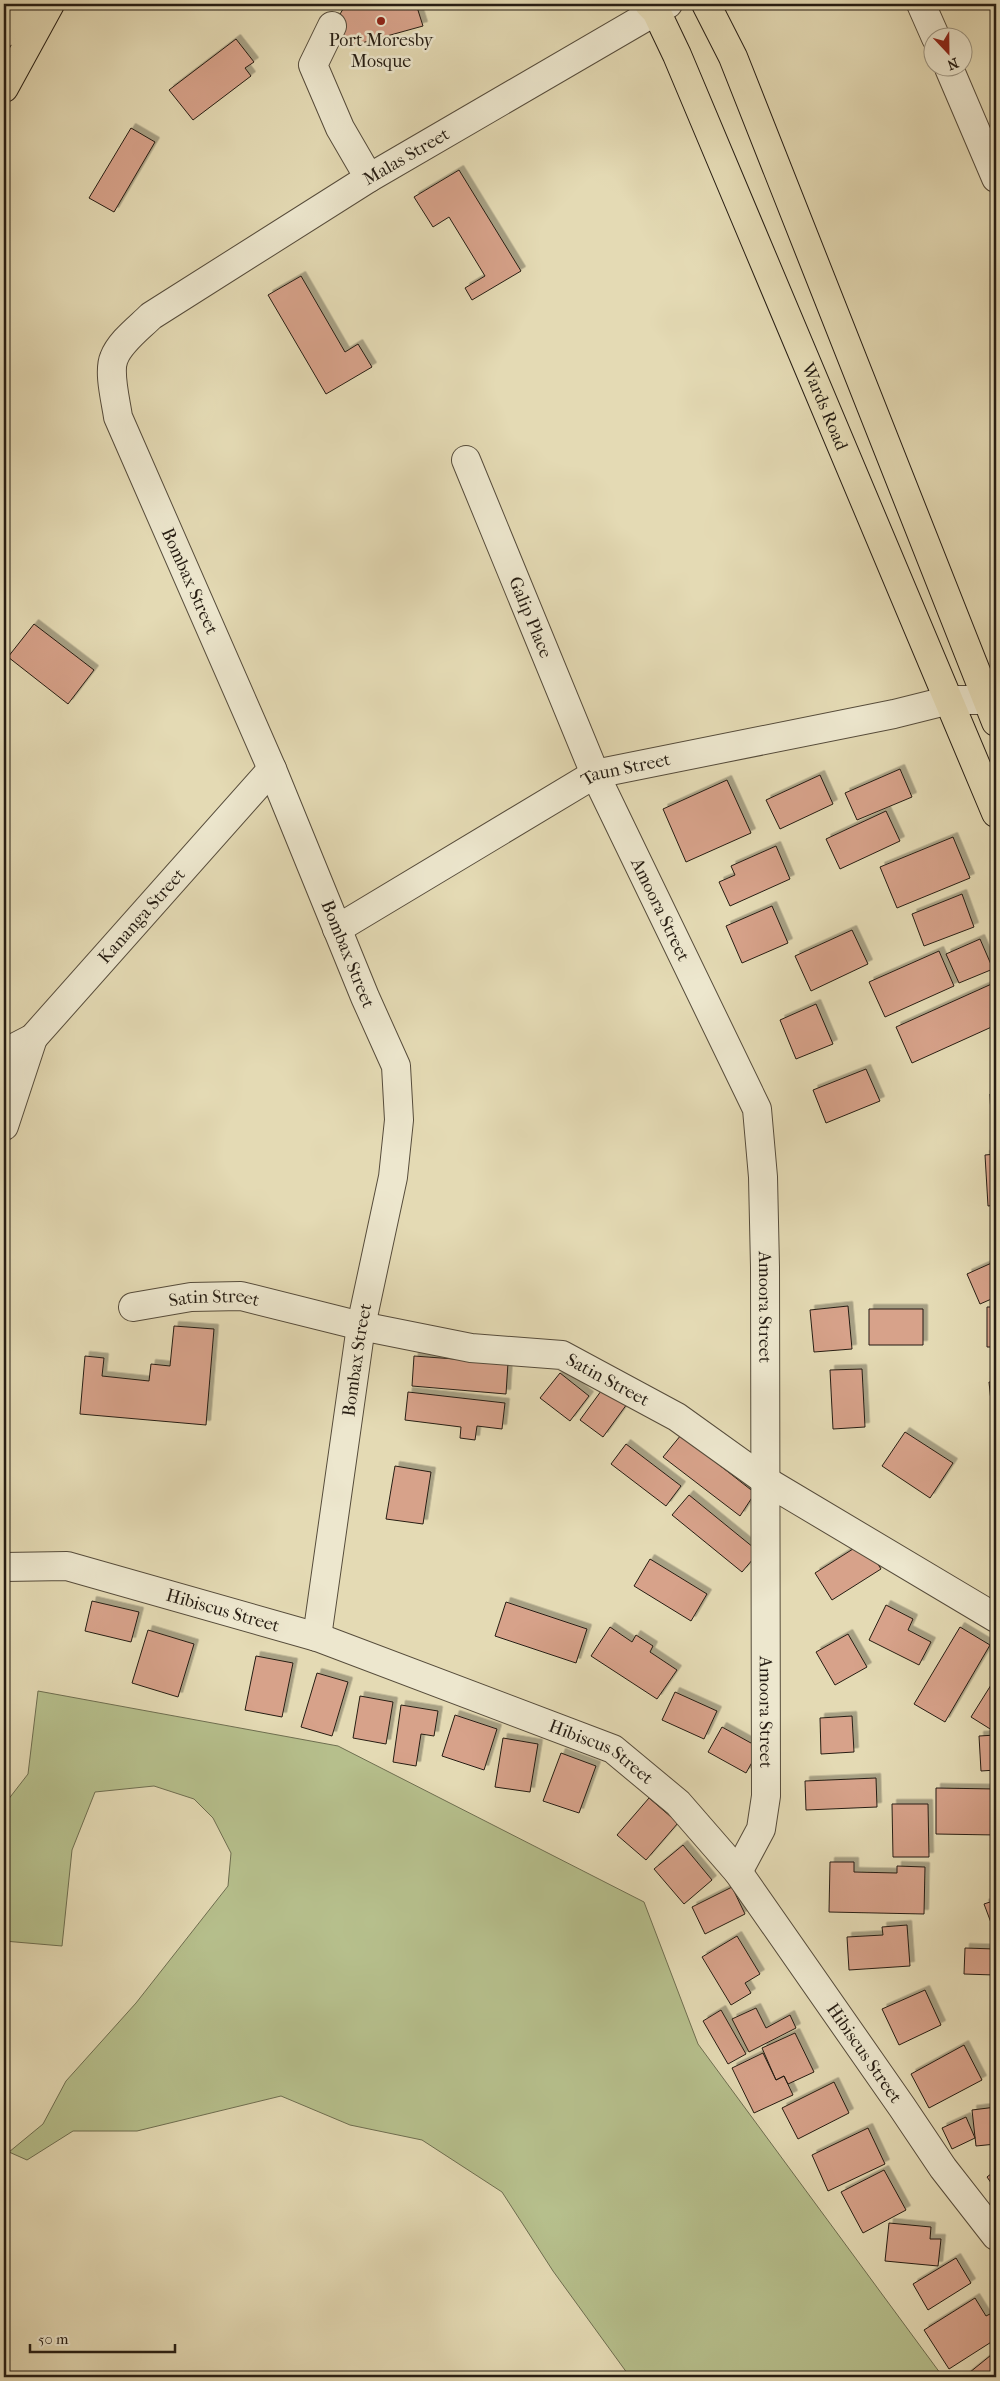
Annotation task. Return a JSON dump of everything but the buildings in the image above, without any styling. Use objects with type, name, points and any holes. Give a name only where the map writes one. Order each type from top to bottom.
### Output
[{"type":"main road","points":[[4,32],[19,4]]},
{"type":"main road","points":[[4,88],[50,4]]},
{"type":"main road","points":[[706,4],[733,57],[993,708]]},
{"type":"main road","name":"Wards Road","points":[[657,6],[996,813]]},
{"type":"street","points":[[921,4],[932,28]]},
{"type":"street","name":"Malas Street","points":[[151,316],[369,178],[657,6]]},
{"type":"street","points":[[332,26],[313,64],[340,128],[369,178]]},
{"type":"street","points":[[952,78],[996,178]]},
{"type":"street","name":"Bombax Street","points":[[151,316],[122,344],[113,359],[113,384],[118,417],[272,769],[337,929],[396,1066],[399,1120],[392,1176],[361,1326],[317,1637]]},
{"type":"street","name":"Galip Place","points":[[466,460],[595,774]]},
{"type":"street","name":"Taun Street","points":[[337,929],[595,774],[884,716],[950,700],[993,708]]},
{"type":"street","name":"Kananga Street","points":[[4,1053],[33,1038],[272,769]]},
{"type":"street","name":"Amoora Street","points":[[595,774],[757,1109],[764,1217],[766,1796],[761,1829],[738,1872]]},
{"type":"street","points":[[4,1126],[33,1038]]},
{"type":"street","name":"Satin Street","points":[[134,1307],[191,1296],[240,1296],[361,1326],[471,1348],[562,1355],[677,1417],[766,1481],[996,1618]]},
{"type":"street","name":"Hibiscus Street","points":[[5,1567],[67,1566],[317,1637],[612,1749],[678,1803],[738,1872],[924,2141],[996,2236]]},
{"type":"green space","points":[[38,1691],[338,1746],[644,1902],[698,2044],[943,2377],[630,2377],[553,2271],[502,2192],[422,2140],[350,2125],[281,2096],[137,2131],[73,2131],[27,2160],[9,2152],[43,2124],[66,2081],[136,2003],[228,1886],[231,1853],[213,1818],[194,1799],[154,1786],[95,1792],[72,1850],[62,1946],[4,1941],[4,1805],[28,1774]]},
{"type":"place","name":"Port Moresby Mosque","points":[[381,21]]}]
